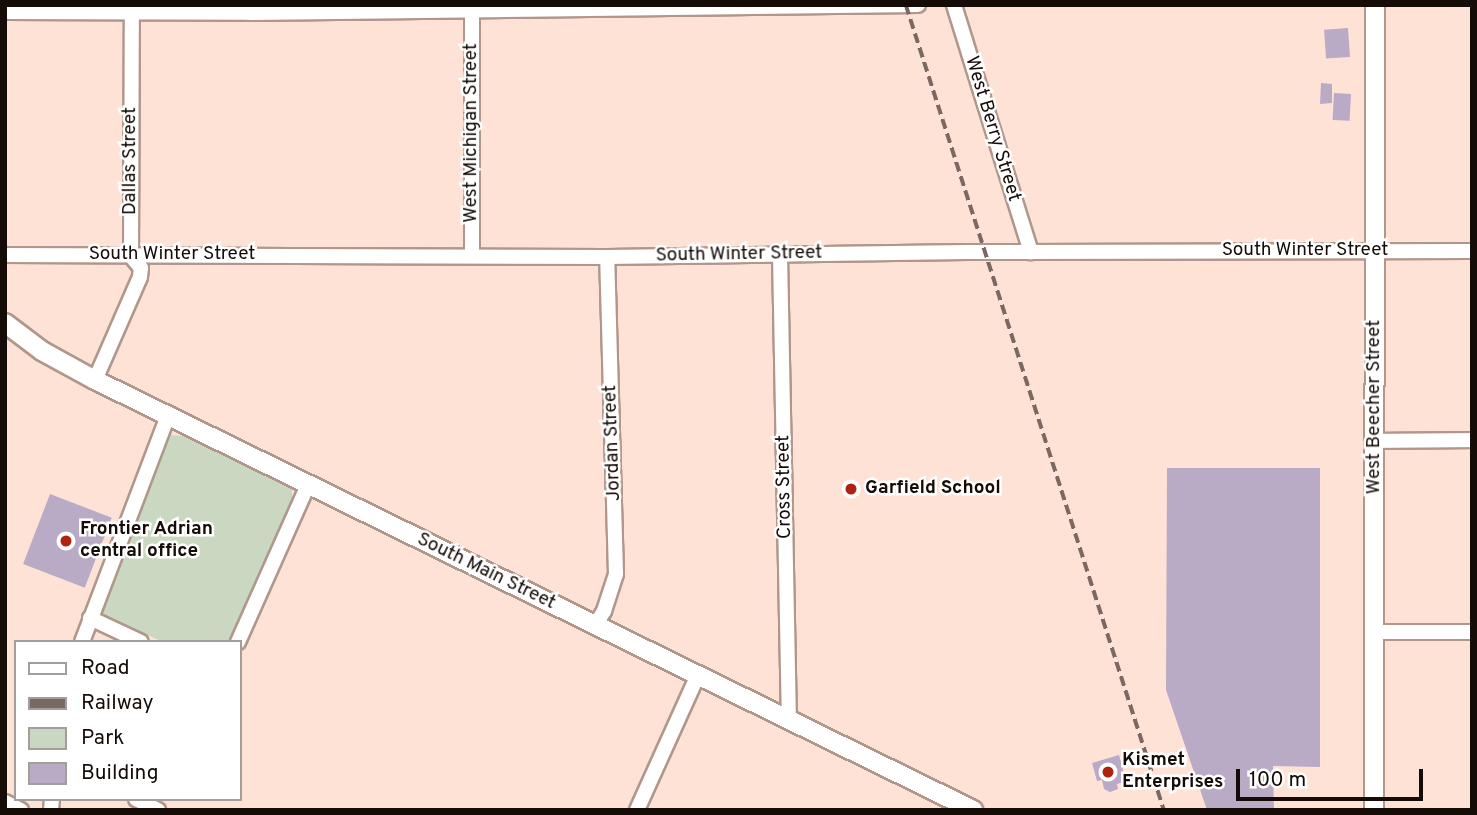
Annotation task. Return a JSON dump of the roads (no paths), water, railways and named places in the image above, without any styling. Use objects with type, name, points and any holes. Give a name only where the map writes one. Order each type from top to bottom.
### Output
[{"type":"main road","name":"West Beecher Street","points":[[1374,810],[1376,5]]},
{"type":"main road","name":"South Main Street","points":[[5,323],[42,351],[95,380],[973,810]]},
{"type":"street","points":[[5,12],[918,5]]},
{"type":"street","name":"West Berry Street","points":[[954,5],[1031,252]]},
{"type":"street","name":"West Michigan Street","points":[[472,8],[472,256]]},
{"type":"street","name":"Dallas Street","points":[[95,380],[140,277],[141,268],[131,256],[132,12]]},
{"type":"street","name":"South Winter Street","points":[[5,255],[607,257],[1472,251]]},
{"type":"street","name":"Cross Street","points":[[780,255],[789,718]]},
{"type":"street","name":"Jordan Street","points":[[595,625],[604,611],[616,574],[607,257]]},
{"type":"street","points":[[83,640],[168,416]]},
{"type":"street","points":[[1374,441],[1472,440]]},
{"type":"street","points":[[239,640],[309,485]]},
{"type":"street","points":[[90,618],[137,640]]},
{"type":"street","points":[[1374,632],[1472,632]]},
{"type":"street","points":[[636,810],[698,675]]},
{"type":"street","points":[[140,801],[158,810]]},
{"type":"street","points":[[5,802],[21,810]]},
{"type":"railway","points":[[906,5],[1164,810]]},
{"type":"place","name":"Garfield School","points":[[851,489]]},
{"type":"place","name":"Frontier Adrian central office","points":[[66,541]]},
{"type":"place","name":"Kismet Enterprises","points":[[1108,772]]}]
